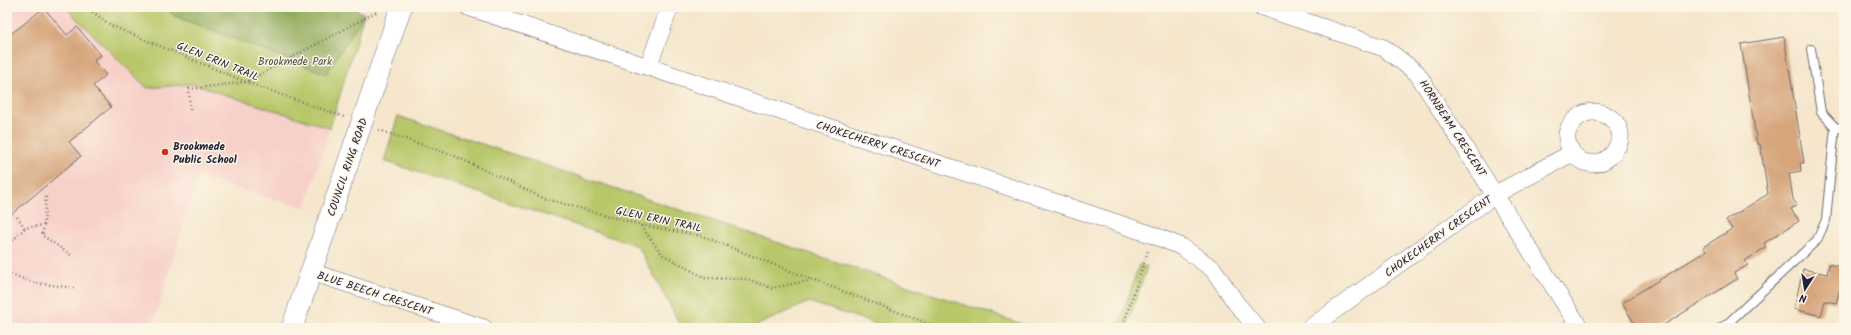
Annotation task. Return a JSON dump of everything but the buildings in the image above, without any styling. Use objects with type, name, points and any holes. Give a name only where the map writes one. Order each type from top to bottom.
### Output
[{"type":"street","name":"COUNCIL RING ROAD","points":[[292,328],[401,7]]},
{"type":"street","name":"CHOKECHERRY CRESCENT","points":[[468,7],[1153,236],[1182,248],[1213,270],[1236,303],[1257,328]]},
{"type":"street","points":[[648,67],[670,7]]},
{"type":"street","name":"HORNBEAM CRESCENT","points":[[1262,7],[1384,48],[1417,73],[1496,194],[1580,328]]},
{"type":"street","name":"CHOKECHERRY CRESCENT","points":[[1310,328],[1496,194],[1572,153]]},
{"type":"street","name":"BLUE BEECH CRESCENT","points":[[311,272],[484,328]]},
{"type":"lane","points":[[1811,49],[1821,112],[1835,127],[1844,129]]},
{"type":"lane","points":[[1720,328],[1727,324],[1817,240],[1826,220],[1835,127]]},
{"type":"path","name":"GLEN ERIN TRAIL","points":[[86,7],[112,26],[246,82],[349,119]]},
{"type":"path","points":[[190,109],[189,89],[246,82],[381,10]]},
{"type":"path","name":"GLEN ERIN TRAIL","points":[[374,128],[455,156],[543,198],[641,225],[702,236],[940,328]]},
{"type":"path","points":[[46,194],[42,235],[72,256]]},
{"type":"path","points":[[17,217],[25,228]]},
{"type":"path","points":[[7,246],[25,228],[44,225]]},
{"type":"path","points":[[641,225],[662,254],[705,278],[747,279],[772,288],[813,280]]},
{"type":"path","points":[[1122,328],[1153,236]]},
{"type":"path","points":[[7,273],[35,284],[75,288]]},
{"type":"shaded area","name":"Brookmede Public School","points":[[7,7],[65,7],[147,88],[192,84],[330,128],[305,208],[198,177],[152,328],[7,328]]},
{"type":"green space","name":"Brookmede Park","points":[[65,7],[353,7],[364,14],[330,128],[192,84],[147,88]]},
{"type":"green space","points":[[166,7],[353,7],[364,14],[326,74],[174,16]]},
{"type":"green space","points":[[398,116],[1034,328],[890,328],[809,302],[751,328],[682,328],[638,246],[384,161]]},
{"type":"green space","points":[[1139,265],[1147,267],[1126,328],[1118,328]]},
{"type":"place","name":"Brookmede Public School","points":[[165,152]]}]
